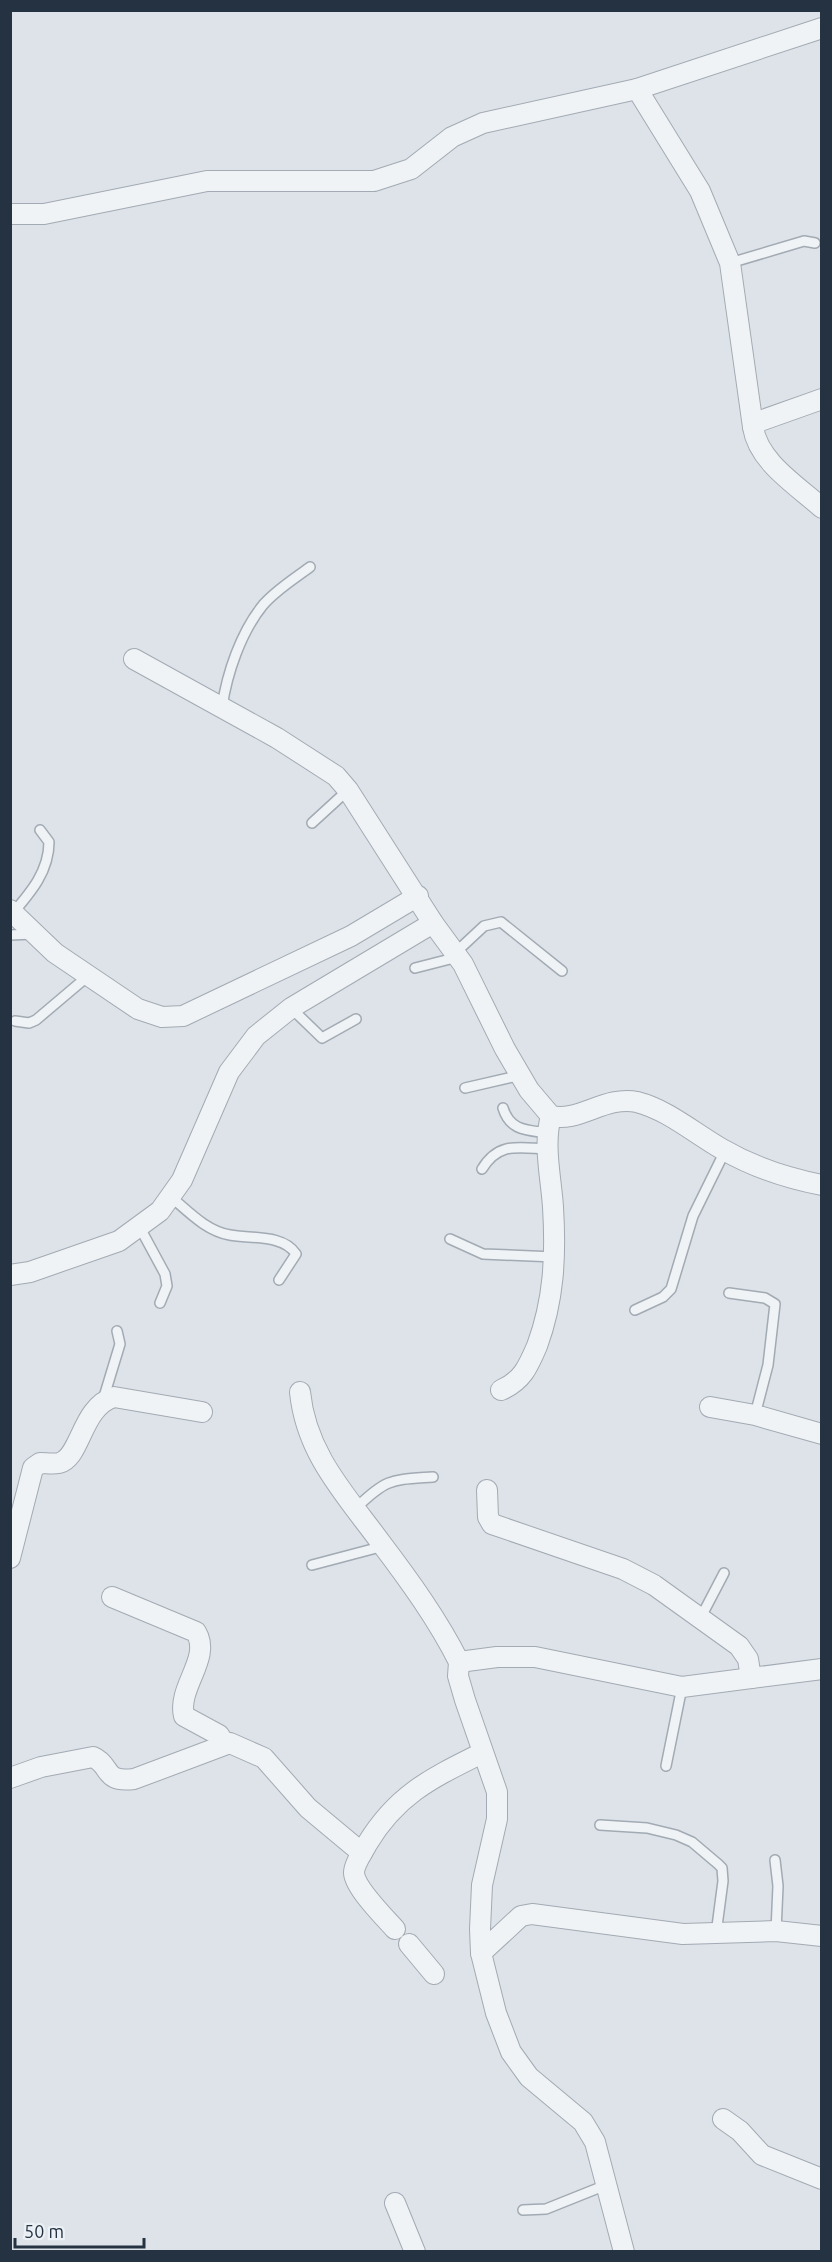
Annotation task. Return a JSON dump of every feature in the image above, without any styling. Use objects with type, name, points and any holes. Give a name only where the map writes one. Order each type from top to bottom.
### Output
[{"type":"street","points":[[10,214],[44,214],[207,181],[374,181],[411,169],[452,137],[483,123],[637,88],[822,28]]},
{"type":"street","points":[[637,88],[700,191],[730,263],[753,427],[757,440],[770,460],[822,508]]},
{"type":"street","points":[[753,427],[774,416],[822,399]]},
{"type":"street","points":[[134,659],[277,738],[336,776],[348,790],[368,825],[457,955],[521,1075],[549,1133],[555,1257],[546,1323],[532,1359],[516,1384],[501,1390]]},
{"type":"street","points":[[12,912],[55,953],[138,1009],[162,1017],[183,1016],[351,936],[425,908]]},
{"type":"street","points":[[10,1275],[30,1272],[118,1241],[160,1211],[182,1180],[229,1072],[256,1036],[425,908]]},
{"type":"street","points":[[549,1133],[564,1117],[614,1101],[634,1101],[678,1120],[725,1151],[767,1170],[822,1185]]},
{"type":"street","points":[[300,1392],[303,1416],[317,1454],[384,1546],[459,1662],[458,1676],[482,1753],[494,1777],[499,1807],[483,1885],[481,1953],[496,2013],[512,2052],[529,2077],[583,2122],[595,2142],[624,2252]]},
{"type":"street","points":[[10,1558],[33,1468],[40,1463],[59,1463],[69,1458],[95,1408],[103,1400],[114,1397],[202,1412]]},
{"type":"street","points":[[710,1407],[755,1415],[822,1434]]},
{"type":"street","points":[[487,1490],[488,1517],[492,1524],[623,1569],[654,1585],[701,1617],[745,1653],[751,1678]]},
{"type":"street","points":[[112,1597],[196,1632],[201,1642],[200,1652],[183,1702],[184,1716],[220,1738],[264,1758],[327,1827],[362,1852]]},
{"type":"street","points":[[459,1662],[497,1657],[536,1657],[682,1687],[822,1669]]},
{"type":"street","points":[[10,1778],[41,1767],[93,1756],[99,1759],[112,1776],[120,1781],[134,1779],[220,1738]]},
{"type":"street","points":[[395,1929],[379,1912],[356,1880],[355,1868],[362,1852],[395,1805],[437,1776],[482,1753]]},
{"type":"street","points":[[481,1953],[521,1916],[532,1914],[683,1934],[776,1931],[822,1935]]},
{"type":"street","points":[[409,1944],[434,1974]]},
{"type":"street","points":[[723,2119],[740,2131],[762,2155],[822,2179]]},
{"type":"street","points":[[396,2203],[415,2252]]},
{"type":"lane","points":[[730,263],[804,241],[815,243]]},
{"type":"lane","points":[[222,707],[230,671],[248,629],[262,606],[310,567]]},
{"type":"lane","points":[[312,823],[348,790]]},
{"type":"lane","points":[[12,912],[34,889],[44,869],[49,842],[40,830]]},
{"type":"lane","points":[[415,968],[457,955],[474,935],[490,923],[501,922],[562,972]]},
{"type":"lane","points":[[10,935],[33,934]]},
{"type":"lane","points":[[15,1021],[29,1023],[36,1020],[88,976]]},
{"type":"lane","points":[[291,1008],[322,1038],[356,1019]]},
{"type":"lane","points":[[465,1088],[521,1075]]},
{"type":"lane","points":[[503,1108],[506,1119],[516,1128],[549,1133]]},
{"type":"lane","points":[[482,1169],[491,1155],[499,1149],[549,1133]]},
{"type":"lane","points":[[635,1310],[663,1297],[671,1289],[693,1216],[725,1151]]},
{"type":"lane","points":[[170,1196],[216,1232],[278,1241],[291,1246],[296,1254],[279,1280]]},
{"type":"lane","points":[[139,1226],[165,1274],[167,1286],[160,1303]]},
{"type":"lane","points":[[450,1239],[483,1254],[555,1257]]},
{"type":"lane","points":[[729,1293],[765,1298],[775,1304],[768,1365],[755,1415]]},
{"type":"lane","points":[[103,1400],[120,1344],[117,1331]]},
{"type":"lane","points":[[356,1509],[382,1484],[393,1480],[434,1477]]},
{"type":"lane","points":[[312,1565],[384,1546]]},
{"type":"lane","points":[[701,1617],[724,1573]]},
{"type":"lane","points":[[666,1766],[682,1687]]},
{"type":"lane","points":[[600,1825],[647,1828],[676,1835],[692,1842],[718,1864],[722,1869],[723,1881],[716,1934]]},
{"type":"lane","points":[[775,1860],[778,1886],[776,1931]]},
{"type":"lane","points":[[523,2210],[546,2210],[606,2185]]}]
